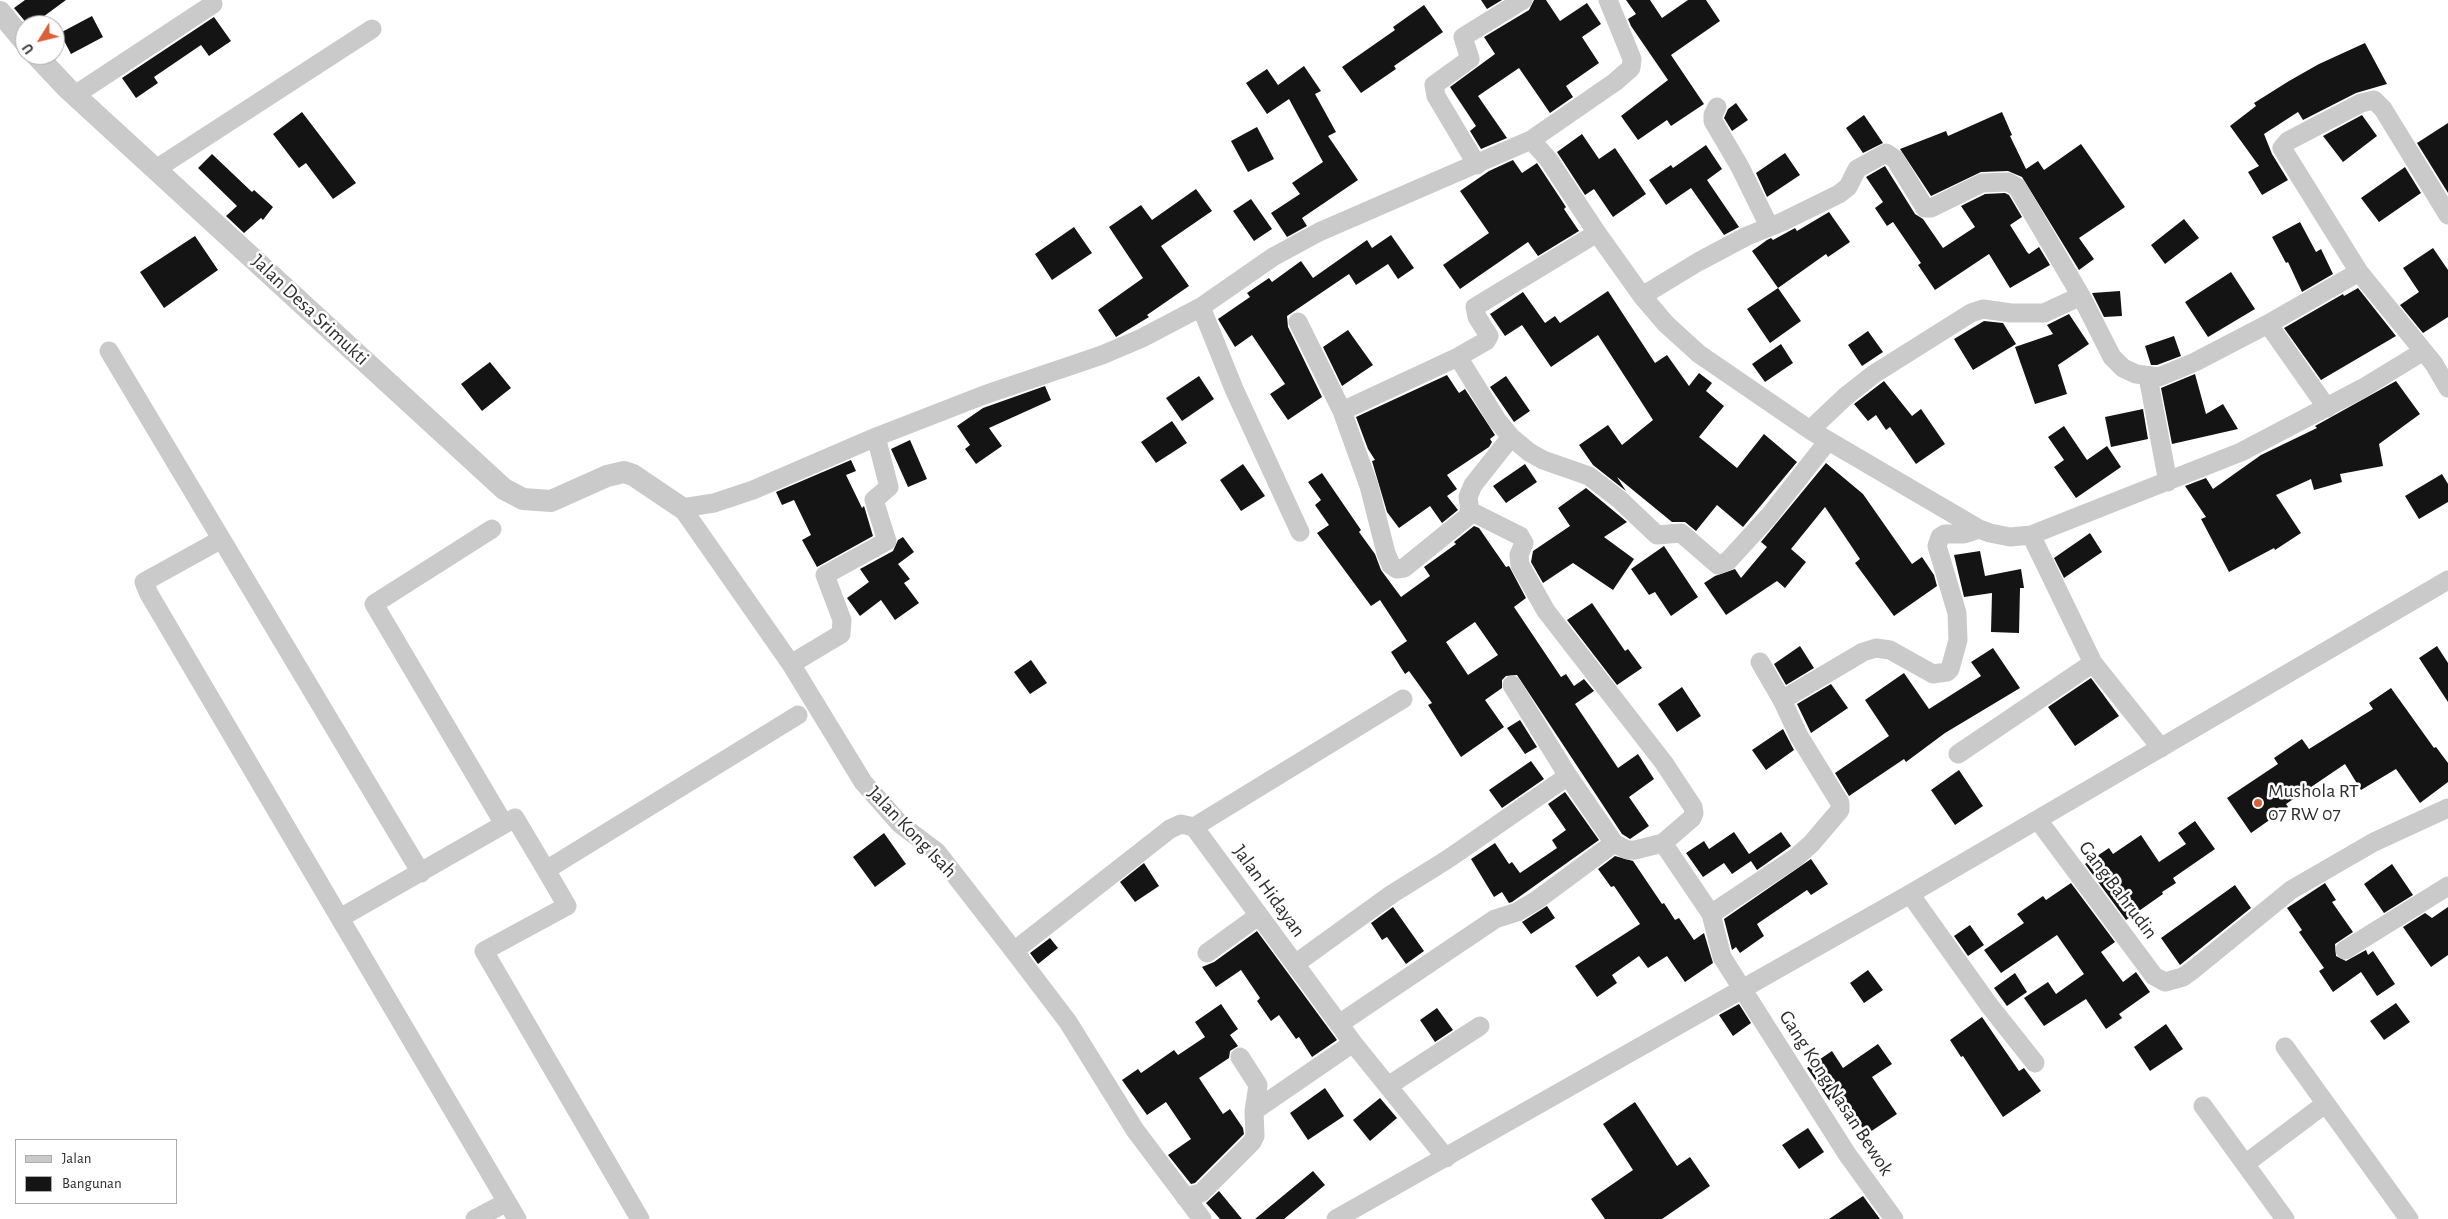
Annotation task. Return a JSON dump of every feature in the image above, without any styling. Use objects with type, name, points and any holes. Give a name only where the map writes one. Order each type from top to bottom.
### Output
[{"type":"street","points":[[1477,165],[1436,96],[1433,87],[1434,83],[1470,59],[1463,37],[1523,0]]},
{"type":"street","points":[[682,508],[714,503],[753,490],[876,437],[984,395],[1102,355],[1142,338],[1201,307],[1273,257],[1319,232],[1531,140],[1615,82],[1631,68],[1632,59],[1608,0]]},
{"type":"street","points":[[75,95],[214,4]]},
{"type":"street","points":[[0,12],[15,30]]},
{"type":"street","points":[[156,168],[372,29]]},
{"type":"street","name":"Jalan Desa Srimukti","points":[[46,65],[75,95],[504,489],[523,499],[550,501],[607,476]]},
{"type":"street","points":[[2448,215],[2383,109],[2374,100],[2361,103],[2288,141],[2282,148],[2359,272],[2434,357],[2448,388]]},
{"type":"street","points":[[1717,107],[1713,115],[1713,121],[1740,167],[1770,226]]},
{"type":"street","points":[[1531,140],[1548,159],[1597,234],[1642,296],[1666,324],[1699,354],[1828,441],[1979,529],[2010,537],[2031,535],[2241,452],[2434,357]]},
{"type":"street","points":[[1642,296],[1698,262],[1839,194],[1848,187],[1857,169],[1879,156],[1888,154],[1895,159],[1926,208],[1931,208],[1982,184],[2008,182],[2017,187],[2081,296],[2112,357],[2123,368],[2148,377],[2159,377],[2172,373],[2268,324],[2359,272]]},
{"type":"street","points":[[1342,411],[1458,357],[1488,338],[1488,332],[1474,312],[1474,307],[1597,234]]},
{"type":"street","points":[[1810,430],[1846,396],[1874,374],[1971,313],[1983,309],[2018,314],[2044,313],[2081,296]]},
{"type":"street","points":[[1201,307],[1234,389],[1300,532]]},
{"type":"street","points":[[1298,322],[1342,411],[1370,486],[1386,553],[1394,568],[1404,568],[1470,511]]},
{"type":"street","points":[[2268,324],[2327,408]]},
{"type":"street","points":[[109,351],[220,540],[421,873]]},
{"type":"street","points":[[1458,357],[1479,394],[1511,437],[1536,456],[1588,476],[1620,500],[1657,535],[1681,533],[1718,565],[1728,561],[1769,516],[1828,441]]},
{"type":"street","points":[[2148,377],[2168,482]]},
{"type":"street","points":[[791,664],[841,634],[842,620],[824,575],[887,541],[874,500],[889,487],[876,437]]},
{"type":"street","points":[[1470,511],[1468,497],[1473,484],[1511,437]]},
{"type":"street","name":"Jalan Kong Isah","points":[[607,476],[624,472],[633,475],[682,508],[791,664],[863,782],[900,824],[937,852],[1014,951],[1068,1022],[1135,1130],[1202,1219]]},
{"type":"street","points":[[1470,511],[1520,536],[1524,543],[1520,555],[1520,565],[1543,606],[1664,763],[1693,807],[1694,814],[1692,818],[1663,844],[1627,850],[1614,843],[1568,776],[1512,685]]},
{"type":"street","points":[[492,529],[374,604],[504,824]]},
{"type":"street","points":[[1782,700],[1848,661],[1876,648],[1890,650],[1925,671],[1940,675],[1947,672],[1950,669],[1958,640],[1957,613],[1937,546],[1940,537],[1945,534],[1964,534],[1979,529]]},
{"type":"street","points":[[2031,535],[2093,663],[2160,748]]},
{"type":"street","points":[[220,540],[144,582],[149,594],[517,1219]]},
{"type":"street","points":[[1336,1219],[1743,990],[2448,580]]},
{"type":"street","points":[[1663,844],[1712,914],[1795,858],[1840,810],[1840,803],[1799,736],[1782,700],[1760,662]]},
{"type":"street","points":[[1958,754],[2093,663]]},
{"type":"street","points":[[1014,951],[1170,828],[1180,824],[1194,827],[1403,699]]},
{"type":"street","points":[[546,870],[798,715]]},
{"type":"street","points":[[1295,964],[1392,894],[1448,859],[1568,776]]},
{"type":"street","name":"Gang Bahrudin","points":[[2038,820],[2154,976],[2165,982],[2175,980],[2188,973],[2291,890],[2374,842],[2448,808]]},
{"type":"street","points":[[340,918],[515,818],[566,906],[484,950],[640,1219]]},
{"type":"street","name":"Jalan Hidayan","points":[[1194,827],[1352,1043],[1446,1158]]},
{"type":"street","points":[[1339,1024],[1494,919],[1516,912],[1537,900],[1614,843]]},
{"type":"street","points":[[2345,950],[2448,886]]},
{"type":"street","points":[[1910,894],[1988,1005],[2035,1063]]},
{"type":"street","name":"Gang Kong Nasan Bewok","points":[[1712,914],[1722,958],[1847,1154],[1894,1219]]},
{"type":"street","points":[[1207,953],[1258,916]]},
{"type":"street","points":[[1388,1086],[1480,1026]]},
{"type":"street","points":[[1254,1111],[1352,1043]]},
{"type":"street","points":[[2285,1047],[2409,1219]]},
{"type":"street","points":[[1185,1197],[1201,1193],[1252,1142],[1255,1136],[1254,1111],[1258,1085],[1240,1057]]},
{"type":"street","points":[[2245,1164],[2325,1104]]},
{"type":"street","points":[[2203,1106],[2285,1219]]},
{"type":"street","points":[[475,1219],[507,1202]]},
{"type":"building","points":[[25,0],[66,0],[46,15],[20,15],[14,8]]},
{"type":"building","points":[[1481,0],[1502,0],[1487,9]]},
{"type":"building","points":[[1534,0],[1546,0],[1560,21],[1587,3],[1601,24],[1582,37],[1599,63],[1566,86],[1573,97],[1550,113],[1519,68],[1478,96],[1507,138],[1481,149],[1470,131],[1476,126],[1450,87],[1495,54],[1484,37],[1529,10]]},
{"type":"building","points":[[1626,0],[1650,0],[1662,18],[1688,0],[1706,0],[1720,21],[1671,55],[1704,104],[1671,126],[1667,120],[1638,140],[1621,116],[1668,80],[1631,26],[1628,19],[1636,14]]},
{"type":"building","points":[[1424,5],[1443,32],[1394,66],[1396,69],[1361,93],[1342,67],[1395,30],[1393,27]]},
{"type":"building","points":[[92,16],[103,37],[71,54],[65,43],[65,30]]},
{"type":"building","points":[[214,17],[231,41],[209,56],[201,45],[154,77],[158,83],[136,98],[122,78]]},
{"type":"building","points":[[2365,43],[2387,84],[2356,93],[2303,120],[2298,112],[2264,134],[2272,154],[2288,180],[2262,195],[2248,172],[2259,166],[2230,126],[2256,106],[2254,103],[2289,81],[2319,64]]},
{"type":"building","points":[[1304,66],[1321,91],[1315,94],[1336,132],[1328,136],[1358,180],[1302,218],[1307,226],[1287,237],[1271,213],[1300,194],[1292,183],[1323,162],[1289,99],[1267,114],[1246,83],[1267,69],[1278,85]]},
{"type":"building","points":[[1736,103],[1748,120],[1732,131],[1724,118],[1728,109]]},
{"type":"building","points":[[302,112],[356,183],[333,199],[306,163],[299,168],[273,134]]},
{"type":"building","points":[[2002,112],[2012,135],[2010,136],[2026,169],[2038,161],[2044,170],[2081,144],[2125,207],[2079,238],[2094,259],[2079,270],[2022,177],[2008,171],[1981,172],[1931,196],[1900,149],[1946,131],[1948,136]]},
{"type":"building","points":[[1864,115],[1883,143],[1863,153],[1846,128]]},
{"type":"building","points":[[2362,115],[2377,136],[2343,162],[2323,136]]},
{"type":"building","points":[[2448,123],[2448,193],[2417,143]]},
{"type":"building","points":[[1257,127],[1274,159],[1248,172],[1231,141]]},
{"type":"building","points":[[1582,134],[1599,159],[1615,148],[1646,194],[1613,217],[1594,189],[1585,195],[1557,152]]},
{"type":"building","points":[[1706,145],[1722,169],[1707,180],[1739,227],[1724,235],[1691,188],[1666,205],[1649,180],[1671,165],[1673,168]]},
{"type":"building","points":[[1785,153],[1800,175],[1767,197],[1756,173]]},
{"type":"building","points":[[212,154],[252,192],[254,190],[273,207],[263,220],[261,218],[244,233],[226,216],[237,206],[198,168]]},
{"type":"building","points":[[1513,160],[1522,173],[1537,163],[1566,207],[1564,209],[1579,231],[1538,256],[1528,242],[1460,289],[1443,265],[1489,233],[1460,191],[1489,171]]},
{"type":"building","points":[[1885,166],[1915,214],[1923,219],[1943,248],[1975,227],[1961,206],[1985,194],[2005,193],[2009,195],[2022,217],[2010,225],[2029,254],[2039,247],[2050,265],[2010,288],[1989,254],[1935,290],[1918,265],[1921,263],[1893,222],[1887,226],[1875,208],[1883,202],[1866,177]]},
{"type":"building","points":[[2405,167],[2421,193],[2379,222],[2361,198]]},
{"type":"building","points":[[1196,189],[1212,211],[1161,246],[1189,286],[1147,315],[1149,317],[1116,337],[1098,310],[1143,278],[1109,227],[1141,205],[1152,220]]},
{"type":"building","points":[[1251,199],[1272,229],[1254,241],[1233,211]]},
{"type":"building","points":[[1829,212],[1850,242],[1828,257],[1826,254],[1778,288],[1752,251],[1767,240],[1771,238],[1773,240],[1795,228],[1797,231]]},
{"type":"building","points":[[2184,219],[2199,238],[2165,264],[2151,245]]},
{"type":"building","points":[[2300,222],[2316,252],[2321,249],[2333,274],[2302,292],[2288,262],[2286,263],[2272,237]]},
{"type":"building","points":[[1074,227],[1092,253],[1052,280],[1035,254]]},
{"type":"building","points":[[1391,235],[1414,268],[1398,279],[1388,264],[1356,285],[1349,274],[1287,316],[1288,327],[1322,397],[1288,420],[1270,394],[1285,384],[1252,335],[1235,347],[1218,319],[1250,297],[1247,293],[1269,278],[1272,282],[1301,261],[1313,278],[1367,240],[1372,248]]},
{"type":"building","points":[[195,236],[218,270],[164,308],[140,272]]},
{"type":"building","points":[[2433,248],[2448,270],[2448,317],[2423,333],[2400,305],[2419,292],[2403,268]]},
{"type":"building","points":[[2231,272],[2255,309],[2208,337],[2185,302]]},
{"type":"building","points":[[1778,288],[1801,321],[1770,343],[1747,309]]},
{"type":"building","points":[[2358,288],[2396,336],[2321,380],[2284,328],[2343,294],[2344,296]]},
{"type":"building","points":[[1608,291],[1655,363],[1667,355],[1689,386],[1699,373],[1712,383],[1706,391],[1724,406],[1699,437],[1737,468],[1764,434],[1797,462],[1743,527],[1717,505],[1696,531],[1685,522],[1672,522],[1617,477],[1626,491],[1593,465],[1579,445],[1608,425],[1622,445],[1653,420],[1598,335],[1551,367],[1522,325],[1505,336],[1490,314],[1523,292],[1545,323],[1555,316],[1560,323]]},
{"type":"building","points":[[2120,291],[2122,316],[2104,317],[2092,293]]},
{"type":"building","points":[[2069,314],[2089,344],[2058,365],[2067,394],[2035,404],[2015,347],[2053,334],[2047,325]]},
{"type":"building","points":[[1984,321],[2003,323],[2016,344],[1973,370],[1954,339]]},
{"type":"building","points":[[1348,330],[1373,365],[1342,386],[1323,347]]},
{"type":"building","points":[[1868,331],[1883,352],[1862,366],[1848,345]]},
{"type":"building","points":[[2174,336],[2181,356],[2157,365],[2151,365],[2145,346]]},
{"type":"building","points":[[1781,344],[1793,363],[1765,382],[1752,364]]},
{"type":"building","points":[[490,362],[511,388],[482,411],[461,384]]},
{"type":"building","points":[[2195,374],[2206,414],[2223,404],[2238,429],[2172,444],[2161,388]]},
{"type":"building","points":[[1447,375],[1459,393],[1465,389],[1495,435],[1490,439],[1492,442],[1489,447],[1447,475],[1457,489],[1447,496],[1458,510],[1442,523],[1430,506],[1399,528],[1387,512],[1372,461],[1375,460],[1368,449],[1356,417]]},
{"type":"building","points":[[1199,376],[1214,399],[1182,421],[1166,398]]},
{"type":"building","points":[[1506,376],[1530,411],[1514,422],[1490,387]]},
{"type":"building","points":[[1884,381],[1912,416],[1921,409],[1945,444],[1916,464],[1890,427],[1886,430],[1876,415],[1868,421],[1854,404]]},
{"type":"building","points":[[2396,381],[2420,414],[2379,444],[2383,466],[2340,474],[2342,482],[2314,490],[2311,479],[2276,495],[2301,533],[2275,550],[2274,548],[2229,572],[2201,519],[2206,517],[2185,486],[2206,478],[2213,489],[2261,455],[2317,428],[2315,426]]},
{"type":"building","points":[[1045,386],[1051,400],[989,428],[1002,446],[976,464],[965,449],[970,445],[957,426],[983,408]]},
{"type":"building","points":[[2143,409],[2148,439],[2111,447],[2105,417]]},
{"type":"building","points":[[1172,421],[1187,443],[1156,463],[1141,442]]},
{"type":"building","points":[[2064,426],[2087,460],[2107,446],[2121,467],[2076,498],[2054,467],[2064,460],[2048,437]]},
{"type":"building","points":[[910,440],[927,479],[908,487],[891,449]]},
{"type":"building","points":[[851,460],[856,471],[846,475],[862,508],[864,506],[873,536],[817,567],[802,540],[811,535],[794,500],[782,505],[776,492]]},
{"type":"building","points":[[1826,463],[1863,494],[1912,564],[1922,557],[1934,575],[1937,586],[1894,616],[1855,563],[1860,559],[1825,507],[1791,549],[1806,562],[1785,588],[1777,581],[1726,615],[1704,583],[1715,576],[1735,569],[1741,578],[1767,547],[1761,542]]},
{"type":"building","points":[[1243,464],[1265,496],[1241,511],[1220,480]]},
{"type":"building","points":[[1525,464],[1537,482],[1506,503],[1493,486]]},
{"type":"building","points":[[1322,473],[1361,530],[1359,532],[1375,554],[1381,570],[1401,597],[1430,576],[1424,567],[1456,544],[1454,542],[1474,526],[1479,528],[1506,567],[1509,566],[1526,598],[1514,607],[1561,677],[1566,674],[1574,686],[1584,679],[1594,691],[1575,704],[1618,768],[1638,754],[1654,779],[1629,797],[1649,826],[1630,839],[1622,834],[1517,675],[1506,676],[1502,680],[1502,688],[1485,700],[1504,727],[1461,757],[1428,705],[1432,703],[1409,671],[1405,674],[1391,652],[1407,641],[1380,600],[1371,606],[1317,533],[1329,525],[1315,505],[1321,500],[1308,482]],"holes":[[[1475,622],[1498,655],[1468,675],[1446,642]]]},
{"type":"building","points":[[2442,474],[2448,484],[2448,502],[2419,519],[2405,496]]},
{"type":"building","points":[[1586,488],[1627,522],[1604,537],[1634,559],[1613,590],[1573,563],[1543,583],[1531,562],[1533,551],[1570,526],[1558,508]]},
{"type":"building","points":[[2090,533],[2102,552],[2064,578],[2054,558]]},
{"type":"building","points":[[903,537],[914,552],[898,564],[910,579],[904,583],[919,603],[895,620],[881,600],[860,616],[847,598],[869,582],[860,569],[893,551],[898,540]]},
{"type":"building","points":[[1664,546],[1698,597],[1671,616],[1655,592],[1649,595],[1631,569]]},
{"type":"building","points":[[1980,551],[1985,576],[2021,569],[2024,588],[2020,588],[2019,633],[1991,632],[1992,593],[1964,597],[1954,555]]},
{"type":"building","points":[[1592,603],[1625,651],[1628,649],[1642,668],[1617,685],[1567,620]]},
{"type":"building","points":[[1800,646],[1814,668],[1786,685],[1774,664]]},
{"type":"building","points":[[2437,646],[2448,663],[2448,702],[2419,658]]},
{"type":"building","points":[[1993,648],[2020,688],[1945,733],[1906,762],[1904,759],[1849,796],[1835,773],[1889,736],[1865,700],[1904,673],[1929,709],[1981,676],[1971,662]]},
{"type":"building","points":[[1031,660],[1047,683],[1030,694],[1014,672]]},
{"type":"building","points":[[2091,678],[2119,716],[2075,746],[2048,707]]},
{"type":"building","points":[[1831,684],[1848,708],[1811,733],[1797,704]]},
{"type":"building","points":[[1682,687],[1701,716],[1677,732],[1658,704]]},
{"type":"building","points":[[2391,688],[2434,748],[2436,747],[2448,763],[2448,782],[2420,803],[2396,769],[2361,790],[2345,764],[2286,804],[2288,807],[2251,833],[2227,798],[2278,764],[2274,758],[2302,739],[2309,749],[2373,709],[2369,703]]},
{"type":"building","points":[[1520,720],[1537,747],[1525,754],[1507,728]]},
{"type":"building","points":[[1783,729],[1794,750],[1766,770],[1752,750]]},
{"type":"building","points":[[1531,761],[1544,779],[1502,808],[1489,790]]},
{"type":"building","points":[[1959,770],[1983,806],[1955,825],[1931,790]]},
{"type":"building","points":[[1565,792],[1599,840],[1512,902],[1509,903],[1502,892],[1494,897],[1471,859],[1495,843],[1509,864],[1512,862],[1520,873],[1557,848],[1552,840],[1566,830],[1548,804]]},
{"type":"building","points":[[2195,821],[2215,849],[2173,878],[2176,883],[2126,920],[2085,864],[2109,848],[2113,854],[2141,835],[2159,862],[2186,844],[2178,833]]},
{"type":"building","points":[[1734,832],[1749,854],[1781,832],[1791,846],[1757,870],[1751,861],[1732,874],[1724,863],[1703,877],[1686,853],[1704,841],[1709,849]]},
{"type":"building","points":[[884,833],[906,864],[875,887],[853,857]]},
{"type":"building","points":[[1615,856],[1633,861],[1662,904],[1664,903],[1675,920],[1679,918],[1694,940],[1704,933],[1713,963],[1685,982],[1667,956],[1648,968],[1639,956],[1612,975],[1617,983],[1597,997],[1575,966],[1640,924],[1614,886],[1611,887],[1598,869]]},
{"type":"building","points":[[1811,859],[1828,884],[1811,895],[1807,890],[1757,924],[1764,936],[1740,953],[1736,947],[1732,950],[1724,919]]},
{"type":"building","points":[[1144,863],[1159,886],[1135,902],[1120,882]]},
{"type":"building","points":[[2392,864],[2413,895],[2384,913],[2364,884]]},
{"type":"building","points":[[2071,883],[2115,942],[2101,952],[2123,982],[2136,972],[2150,992],[2119,1014],[2122,1018],[2106,1029],[2086,999],[2044,1026],[2024,998],[2048,982],[2056,994],[2084,974],[2057,935],[2001,973],[1984,950],[2024,923],[2017,914],[2043,896],[2046,900]]},
{"type":"building","points":[[2325,883],[2336,900],[2332,902],[2353,932],[2335,944],[2336,956],[2346,961],[2366,950],[2368,955],[2373,951],[2395,984],[2377,996],[2361,972],[2333,992],[2319,971],[2324,968],[2299,932],[2302,930],[2287,908]]},
{"type":"building","points":[[2235,885],[2251,908],[2180,965],[2161,938]]},
{"type":"building","points":[[1547,906],[1555,918],[1531,934],[1522,922]]},
{"type":"building","points":[[1393,907],[1424,951],[1406,964],[1387,937],[1382,940],[1371,923]]},
{"type":"building","points":[[2448,907],[2448,955],[2431,967],[2403,927],[2425,913],[2432,918]]},
{"type":"building","points":[[1970,925],[1984,945],[1968,956],[1954,936]]},
{"type":"building","points":[[1257,931],[1337,1040],[1312,1057],[1299,1037],[1296,1039],[1279,1015],[1271,1021],[1257,1001],[1260,998],[1241,970],[1216,987],[1202,967],[1214,962]]},
{"type":"building","points":[[1050,938],[1058,948],[1038,964],[1030,953]]},
{"type":"building","points":[[1868,970],[1883,990],[1864,1003],[1850,983]]},
{"type":"building","points":[[2015,973],[2027,992],[2007,1006],[1994,988]]},
{"type":"building","points":[[2396,1003],[2410,1022],[2384,1040],[2370,1021]]},
{"type":"building","points":[[1221,1004],[1238,1029],[1230,1035],[1238,1046],[1230,1051],[1229,1058],[1199,1078],[1223,1114],[1230,1109],[1243,1128],[1244,1134],[1195,1183],[1191,1184],[1168,1155],[1191,1139],[1166,1102],[1147,1115],[1122,1080],[1138,1069],[1141,1073],[1174,1050],[1178,1055],[1205,1037],[1195,1022]]},
{"type":"building","points":[[1739,1004],[1751,1023],[1733,1036],[1719,1015]]},
{"type":"building","points":[[1437,1008],[1453,1030],[1435,1042],[1420,1020]]},
{"type":"building","points":[[1982,1017],[2019,1071],[2024,1068],[2041,1091],[2003,1117],[1963,1056],[1961,1057],[1950,1040]]},
{"type":"building","points":[[2166,1024],[2183,1049],[2150,1071],[2134,1047]]},
{"type":"building","points":[[1878,1044],[1892,1064],[1872,1077],[1897,1114],[1867,1134],[1839,1094],[1829,1100],[1807,1068],[1832,1051],[1843,1068]]},
{"type":"building","points":[[1325,1088],[1344,1116],[1308,1140],[1290,1113]]},
{"type":"building","points":[[1380,1098],[1397,1118],[1370,1141],[1353,1120]]},
{"type":"building","points":[[1635,1102],[1677,1166],[1690,1157],[1710,1186],[1662,1219],[1605,1219],[1591,1199],[1633,1170],[1603,1124]]},
{"type":"building","points":[[1808,1128],[1824,1152],[1799,1169],[1782,1145]]},
{"type":"building","points":[[1313,1171],[1325,1185],[1284,1219],[1255,1219]]},
{"type":"building","points":[[1219,1191],[1242,1219],[1220,1219],[1206,1203]]},
{"type":"building","points":[[1863,1196],[1880,1219],[1829,1219]]},
{"type":"place","name":"Mushola RT 07 RW 07","points":[[2258,803]]}]
